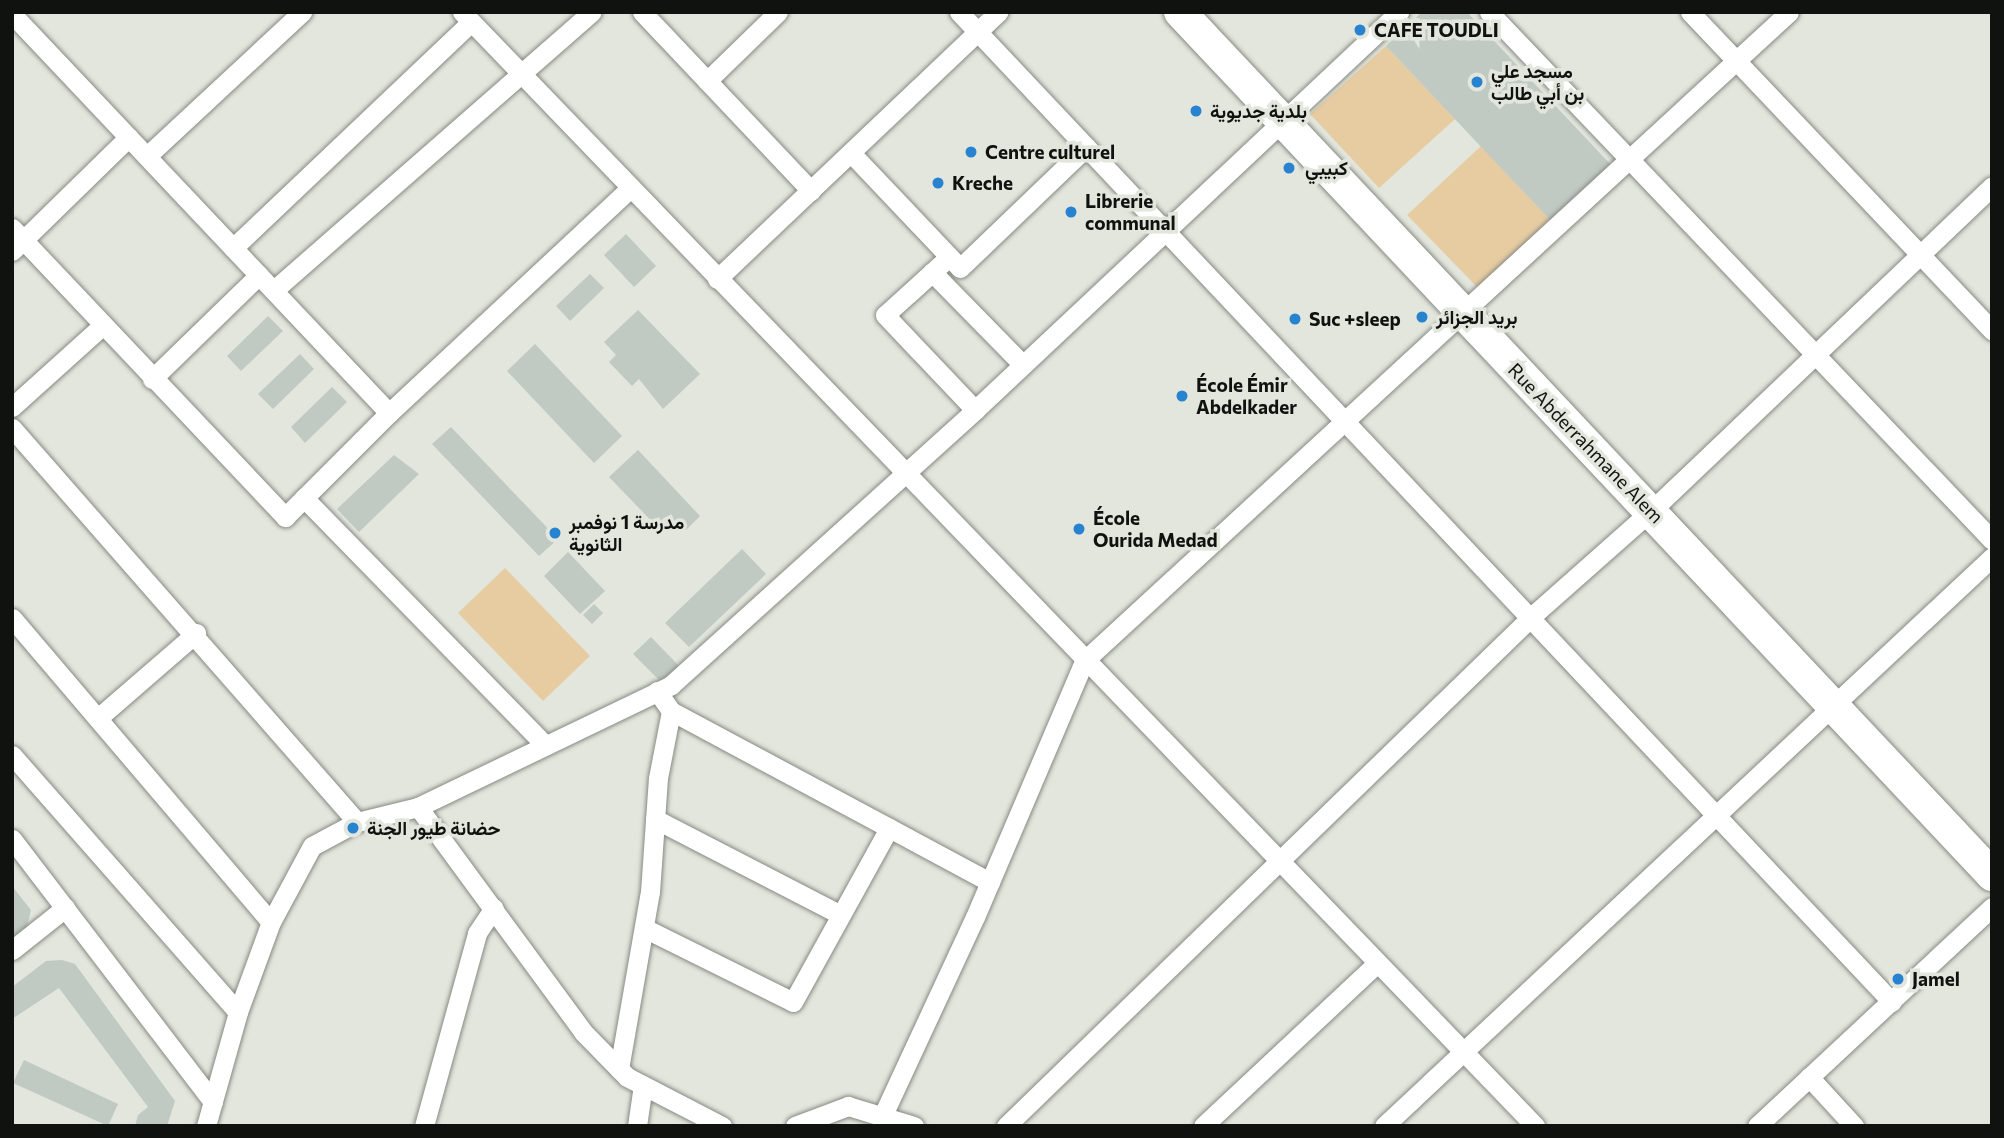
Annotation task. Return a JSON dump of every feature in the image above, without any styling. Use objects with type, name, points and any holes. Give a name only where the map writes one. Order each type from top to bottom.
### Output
[{"type":"main road","name":"Rue Abderrahmane Alem","points":[[1180,12],[1281,123],[1651,510],[1992,875]]},
{"type":"street","points":[[147,156],[302,12]]},
{"type":"street","points":[[274,290],[591,12]]},
{"type":"street","points":[[642,12],[811,191]]},
{"type":"street","points":[[707,81],[778,12]]},
{"type":"street","points":[[958,12],[1892,1002]]},
{"type":"street","points":[[717,279],[998,12]]},
{"type":"street","points":[[206,1126],[238,1012],[271,922],[312,846],[357,822],[418,807],[671,685],[975,410],[1164,229],[1399,12]]},
{"type":"street","points":[[1489,12],[1992,540]]},
{"type":"street","points":[[1690,12],[1992,330]]},
{"type":"street","points":[[883,1115],[989,882],[1084,661],[1343,419],[1464,316],[1789,12]]},
{"type":"street","points":[[12,14],[389,413]]},
{"type":"street","points":[[233,248],[467,17],[1084,661],[1535,1126]]},
{"type":"street","points":[[130,137],[16,240],[285,517],[389,413],[630,188]]},
{"type":"street","points":[[851,153],[960,268],[1086,147]]},
{"type":"street","points":[[1006,1126],[1531,617],[1651,510],[1812,353],[1992,186]]},
{"type":"street","points":[[949,257],[885,315],[975,410]]},
{"type":"street","points":[[932,272],[1022,364]]},
{"type":"street","points":[[152,379],[259,275]]},
{"type":"street","points":[[12,407],[102,326]]},
{"type":"street","points":[[12,428],[196,633],[357,822]]},
{"type":"street","points":[[304,498],[545,745]]},
{"type":"street","points":[[1384,1126],[1716,813],[1835,708],[1992,557]]},
{"type":"street","points":[[12,618],[271,922]]},
{"type":"street","points":[[98,719],[196,633]]},
{"type":"street","points":[[657,691],[671,710],[989,882]]},
{"type":"street","points":[[619,1069],[644,928],[655,818],[671,710]]},
{"type":"street","points":[[12,755],[238,1012]]},
{"type":"street","points":[[418,807],[583,1032],[619,1069],[643,1085],[722,1126]]},
{"type":"street","points":[[655,818],[841,915]]},
{"type":"street","points":[[644,928],[793,1002],[888,828]]},
{"type":"street","points":[[12,839],[213,1102]]},
{"type":"street","points":[[1757,1126],[1992,907]]},
{"type":"street","points":[[12,950],[65,908]]},
{"type":"street","points":[[425,1126],[477,933],[494,908]]},
{"type":"street","points":[[1203,1126],[1377,963]]},
{"type":"street","points":[[1809,1077],[1854,1126]]},
{"type":"street","points":[[637,1126],[643,1085]]},
{"type":"street","points":[[795,1126],[820,1121],[848,1106],[914,1126]]},
{"type":"shaded area","points":[[1386,46],[1455,119],[1379,188],[1310,114]]},
{"type":"shaded area","points":[[1481,146],[1553,223],[1481,291],[1407,215]]},
{"type":"shaded area","points":[[505,568],[590,656],[543,701],[458,613]]},
{"type":"building","name":"مسجد علي بن أبي طالب","points":[[1422,12],[1467,12],[1613,167],[1553,223],[1386,46]]},
{"type":"building","points":[[626,234],[656,266],[634,287],[604,255]]},
{"type":"building","points":[[590,274],[604,288],[570,321],[556,306]]},
{"type":"building","points":[[638,310],[700,374],[663,409],[639,379],[632,386],[609,362],[616,355],[604,342]]},
{"type":"building","points":[[268,316],[283,331],[241,371],[227,356]]},
{"type":"building","points":[[535,344],[622,436],[594,463],[507,371]]},
{"type":"building","points":[[300,354],[314,369],[273,409],[258,394]]},
{"type":"building","points":[[332,387],[347,402],[305,443],[291,427]]},
{"type":"building","points":[[451,427],[558,539],[539,556],[432,444]]},
{"type":"building","points":[[638,450],[700,516],[686,530],[677,520],[663,533],[609,477]]},
{"type":"building","points":[[394,455],[419,474],[359,532],[337,509]]},
{"type":"building","points":[[742,549],[766,574],[689,647],[665,623]]},
{"type":"building","points":[[568,552],[605,591],[580,614],[544,576]]},
{"type":"building","points":[[594,604],[603,613],[592,624],[583,615]]},
{"type":"building","points":[[651,637],[679,666],[662,683],[633,654]]},
{"type":"building","points":[[12,886],[31,910],[26,931],[12,943]]},
{"type":"building","points":[[62,960],[75,964],[175,1101],[167,1126],[135,1126],[138,1115],[148,1107],[59,988],[12,1019],[12,987],[46,961]]},
{"type":"building","points":[[24,1060],[118,1104],[108,1126],[13,1083]]},
{"type":"place","name":"CAFE TOUDLI","points":[[1360,30]]},
{"type":"place","name":"مسجد علي بن أبي طالب","points":[[1477,82]]},
{"type":"place","name":"بلدية جديوية","points":[[1196,111]]},
{"type":"place","name":"Centre culturel","points":[[971,152]]},
{"type":"place","name":"كبيبي","points":[[1289,168]]},
{"type":"place","name":"Kreche","points":[[938,183]]},
{"type":"place","name":"Librerie communal","points":[[1071,212]]},
{"type":"place","name":"بريد الجزائر","points":[[1422,317]]},
{"type":"place","name":"Suc +sleep","points":[[1295,319]]},
{"type":"place","name":"École Émir Abdelkader","points":[[1182,396]]},
{"type":"place","name":"École Ourida Medad","points":[[1079,529]]},
{"type":"place","name":"مدرسة 1 نوفمبر الثانوية","points":[[555,533]]},
{"type":"place","name":"حضانة طيور الجنة","points":[[353,828]]},
{"type":"place","name":"Jamel","points":[[1898,979]]}]
